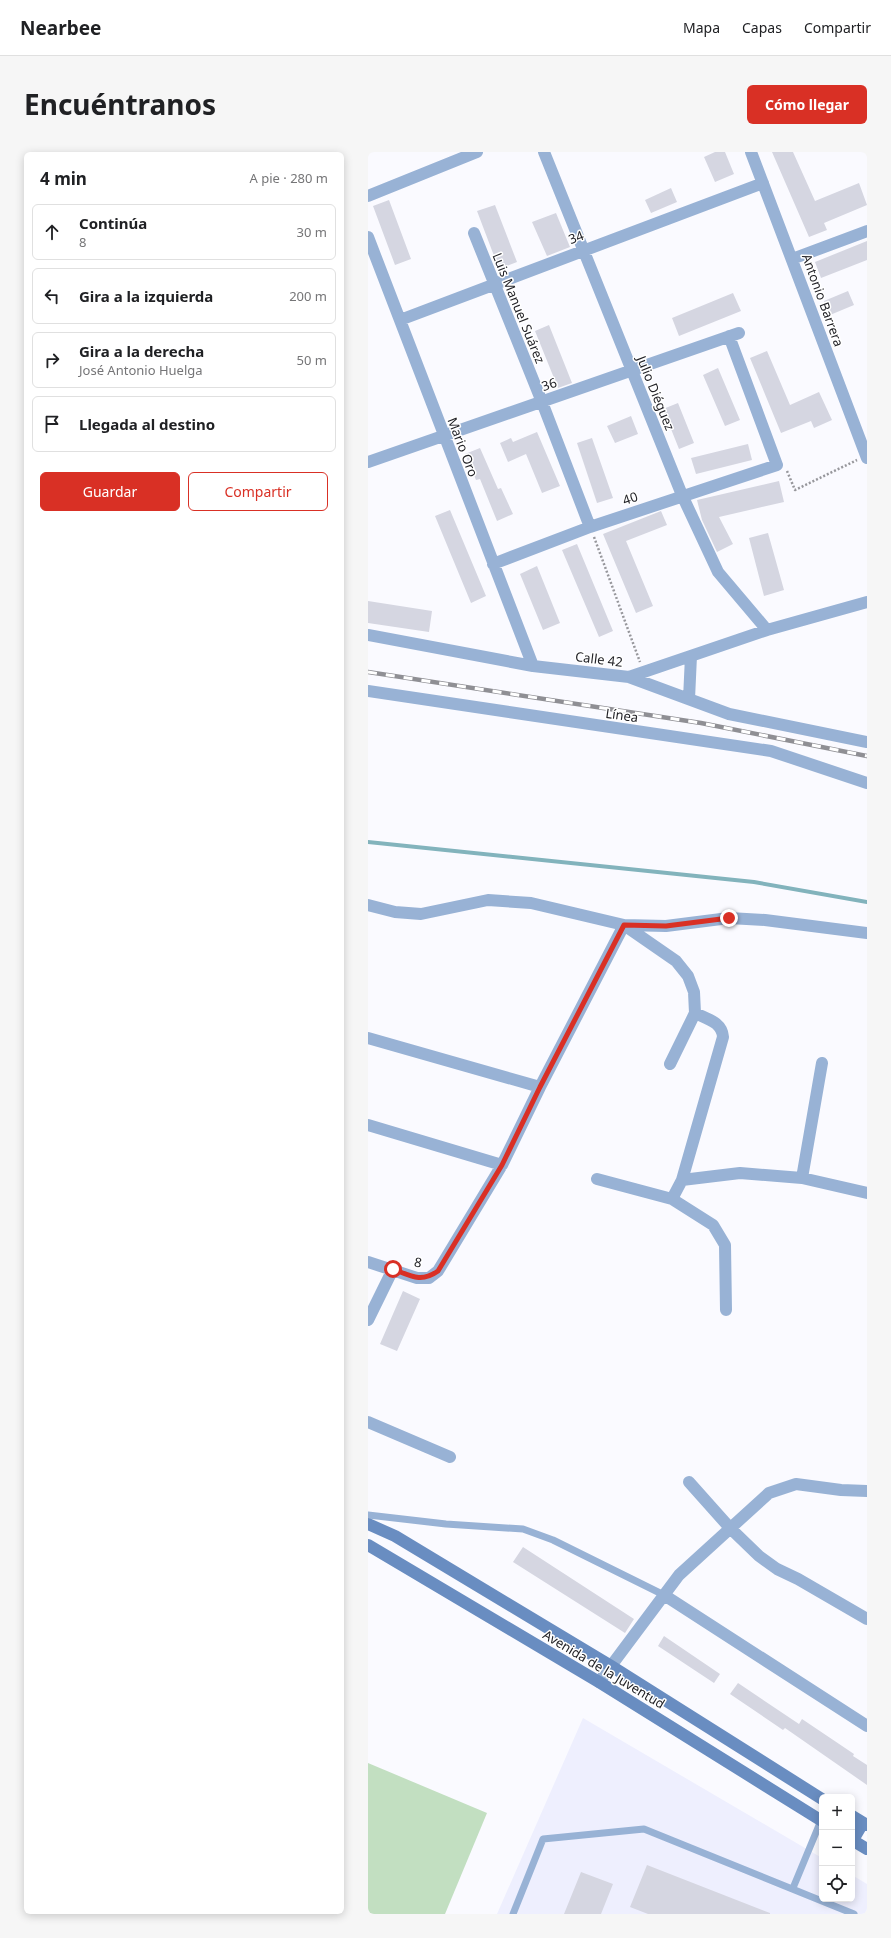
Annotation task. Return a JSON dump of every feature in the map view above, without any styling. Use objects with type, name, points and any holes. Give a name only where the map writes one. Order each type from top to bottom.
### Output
[{"type":"main road","name":"Avenida de la Juventud","points":[[368,1524],[395,1536],[611,1666],[819,1797]]},
{"type":"main road","name":"Avenida de la Juventud","points":[[368,1545],[599,1682],[819,1817]]},
{"type":"main road","points":[[855,1818],[865,1824],[855,1836]]},
{"type":"main road","points":[[855,1842],[867,1849]]},
{"type":"street","points":[[368,196],[476,152]]},
{"type":"street","name":"Julio Diéguez","points":[[544,152],[682,496],[718,572],[767,630]]},
{"type":"street","name":"Antonio Barrera","points":[[751,152],[864,440],[867,457]]},
{"type":"street","name":"34","points":[[400,320],[584,249],[763,183]]},
{"type":"street","points":[[792,259],[867,231]]},
{"type":"street","name":"Luis Manuel Suárez","points":[[474,233],[542,402],[590,527]]},
{"type":"street","name":"Mario Oro","points":[[368,237],[533,666]]},
{"type":"street","name":"36","points":[[368,462],[734,334],[778,465]]},
{"type":"street","name":"40","points":[[494,564],[590,527],[778,465]]},
{"type":"street","name":"Calle 42","points":[[368,635],[533,666],[629,677],[767,630],[867,602]]},
{"type":"street","points":[[689,699],[691,656]]},
{"type":"street","points":[[629,677],[729,714],[867,742]]},
{"type":"street","name":"Línea","points":[[368,691],[771,751],[867,783]]},
{"type":"street","points":[[368,905],[395,912],[421,914],[488,900],[531,903],[624,925],[666,926],[729,918],[765,920],[867,933]]},
{"type":"street","points":[[624,925],[676,961],[688,976],[694,992],[695,1013],[670,1064]]},
{"type":"street","points":[[368,1126],[502,1165],[540,1087],[624,925]]},
{"type":"street","points":[[672,1199],[682,1180],[723,1038],[723,1031],[719,1025],[695,1013]]},
{"type":"street","points":[[368,1038],[540,1087]]},
{"type":"street","points":[[802,1178],[822,1063]]},
{"type":"street","name":"8","points":[[368,1262],[417,1278],[429,1278],[438,1271],[502,1165]]},
{"type":"street","points":[[682,1180],[740,1173],[802,1178],[867,1193]]},
{"type":"street","points":[[597,1178],[672,1199],[713,1225],[725,1245],[726,1310]]},
{"type":"street","points":[[368,1320],[393,1269]]},
{"type":"street","points":[[368,1422],[450,1457]]},
{"type":"street","points":[[689,1482],[730,1528],[759,1556],[777,1569],[798,1579],[867,1619]]},
{"type":"street","points":[[599,1682],[679,1575],[769,1493],[796,1484],[841,1490],[867,1491]]},
{"type":"street","points":[[664,1595],[867,1726]]},
{"type":"lane","points":[[368,1515],[446,1524],[522,1529],[552,1540],[664,1595]]},
{"type":"lane","points":[[793,1888],[819,1826]]},
{"type":"lane","points":[[512,1914],[543,1839],[644,1829],[793,1888],[854,1914]]},
{"type":"path","points":[[778,465],[786,467],[795,490],[867,457]]},
{"type":"path","points":[[590,527],[644,672]]},
{"type":"shaded area","points":[[583,1718],[819,1856],[819,1902],[855,1902],[855,1877],[867,1884],[867,1914],[497,1914]]},
{"type":"green space","points":[[368,1763],[487,1813],[445,1914],[368,1914]]},
{"type":"building","points":[[715,152],[725,152],[734,174],[715,182],[704,157]]},
{"type":"building","points":[[772,152],[793,152],[815,201],[859,183],[867,205],[824,223],[827,230],[809,237]]},
{"type":"building","points":[[671,188],[677,202],[651,213],[645,200]]},
{"type":"building","points":[[389,200],[411,259],[395,265],[373,206]]},
{"type":"building","points":[[495,205],[517,262],[499,269],[477,211]]},
{"type":"building","points":[[556,213],[570,247],[547,256],[532,222]]},
{"type":"building","points":[[867,241],[867,260],[821,278],[815,262]]},
{"type":"building","points":[[848,291],[854,305],[830,315],[824,301]]},
{"type":"building","points":[[733,293],[741,311],[679,336],[672,318]]},
{"type":"building","points":[[549,325],[572,383],[558,388],[535,331]]},
{"type":"building","points":[[767,351],[790,405],[819,392],[832,420],[814,428],[811,421],[781,433],[750,358]]},
{"type":"building","points":[[718,368],[740,420],[725,426],[703,375]]},
{"type":"building","points":[[678,403],[694,443],[679,449],[663,409]]},
{"type":"building","points":[[631,416],[638,434],[615,443],[607,426]]},
{"type":"building","points":[[537,432],[560,486],[542,493],[526,454],[508,462],[500,443],[511,438],[513,442]]},
{"type":"building","points":[[592,438],[613,498],[597,503],[577,443]]},
{"type":"building","points":[[748,444],[752,460],[696,474],[691,458]]},
{"type":"building","points":[[480,448],[498,489],[501,488],[513,514],[497,521],[480,479],[476,480],[465,454]]},
{"type":"building","points":[[779,481],[784,502],[719,517],[733,544],[717,552],[702,520],[697,500]]},
{"type":"building","points":[[450,510],[486,596],[471,603],[435,516]]},
{"type":"building","points":[[661,511],[667,525],[626,541],[653,606],[636,613],[603,534]]},
{"type":"building","points":[[768,533],[784,590],[764,596],[749,538]]},
{"type":"building","points":[[577,544],[613,631],[599,637],[562,550]]},
{"type":"building","points":[[537,566],[560,623],[543,630],[520,574]]},
{"type":"building","points":[[368,601],[432,611],[429,632],[368,623]]},
{"type":"building","points":[[403,1291],[420,1299],[397,1351],[380,1344]]},
{"type":"building","points":[[523,1547],[634,1619],[625,1633],[513,1562]]},
{"type":"building","points":[[664,1636],[720,1674],[714,1683],[658,1646]]},
{"type":"building","points":[[738,1683],[799,1724],[802,1719],[854,1754],[853,1756],[867,1765],[867,1785],[785,1728],[783,1730],[730,1694]]},
{"type":"building","points":[[647,1865],[770,1914],[648,1914],[630,1907]]},
{"type":"building","points":[[581,1872],[613,1884],[601,1914],[564,1914]]},
{"type":"waterway","points":[[368,842],[754,882],[867,902]]},
{"type":"railway","points":[[368,672],[701,723],[867,756]]},
{"type":"route","points":[[393,1269],[417,1278],[429,1278],[438,1271],[502,1165],[540,1087],[624,925],[666,926],[700,920],[729,918]]}]
